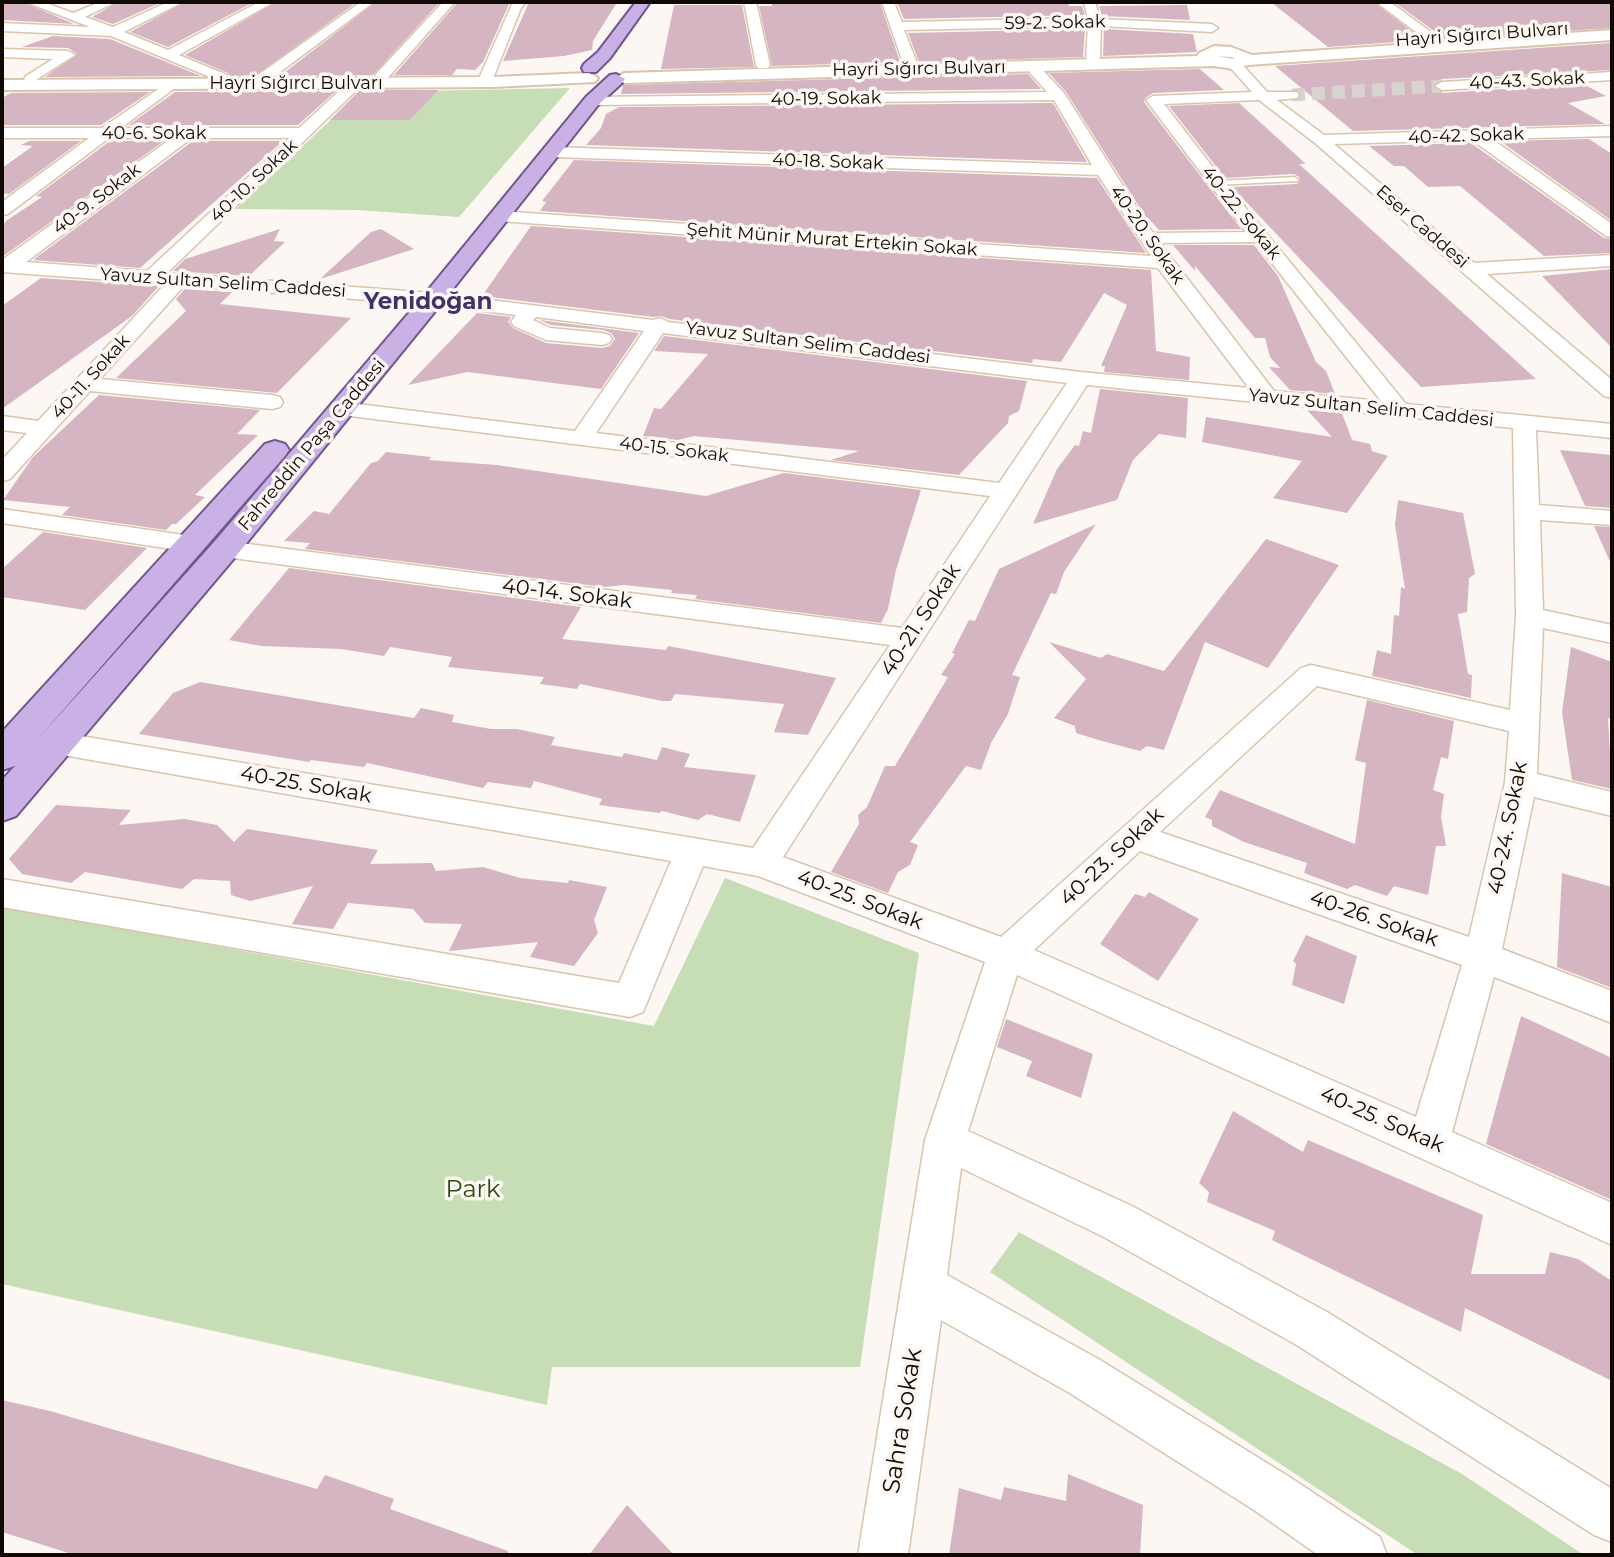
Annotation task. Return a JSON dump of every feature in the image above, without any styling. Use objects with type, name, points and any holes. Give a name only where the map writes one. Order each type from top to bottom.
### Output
[{"type":"main road","points":[[608,75],[604,55],[643,2]]},
{"type":"main road","points":[[647,24],[660,2]]},
{"type":"main road","name":"Fahreddin Paşa Caddesi","points":[[2,806],[225,549],[342,409],[553,152],[608,75]]},
{"type":"main road","name":"Fahreddin Paşa Caddesi","points":[[8,741],[191,544],[315,405],[404,297],[608,75]]},
{"type":"street","points":[[32,2],[114,32],[222,78]]},
{"type":"street","points":[[74,17],[110,2]]},
{"type":"street","points":[[2,27],[114,32],[177,2]]},
{"type":"street","points":[[169,55],[268,2]]},
{"type":"street","points":[[263,78],[368,2]]},
{"type":"street","points":[[381,77],[449,2]]},
{"type":"street","points":[[488,76],[515,7],[520,2]]},
{"type":"street","points":[[750,2],[763,65]]},
{"type":"street","points":[[888,2],[910,63]]},
{"type":"street","points":[[1090,2],[1095,22],[1093,58]]},
{"type":"street","points":[[1382,2],[1433,38]]},
{"type":"street","name":"59-2. Sokak","points":[[898,26],[1210,21]]},
{"type":"street","name":"Eser Caddesi","points":[[1210,21],[1225,57],[1264,97],[1320,140],[1612,391]]},
{"type":"street","name":"Hayri Sığırcı Bulvarı","points":[[2,79],[608,75],[763,65],[1225,57],[1433,38],[1612,26]]},
{"type":"street","name":"Hayri Sığırcı Bulvarı","points":[[2,85],[356,83],[608,75],[1033,68],[1612,35]]},
{"type":"street","points":[[2,53],[68,55],[31,79]]},
{"type":"street","name":"40-20. Sokak","points":[[1033,68],[1059,96],[1103,170],[1164,263],[1268,398]]},
{"type":"street","name":"40-19. Sokak","points":[[608,75],[1059,96]]},
{"type":"street","name":"40-43. Sokak","points":[[1442,86],[1612,76]]},
{"type":"street","name":"40-10. Sokak","points":[[151,278],[356,83]]},
{"type":"street","points":[[2,210],[170,85]]},
{"type":"street","points":[[1264,97],[1292,95]]},
{"type":"street","name":"40-22. Sokak","points":[[1264,97],[1153,100],[1216,183],[1401,411]]},
{"type":"street","name":"40-42. Sokak","points":[[1320,140],[1612,131]]},
{"type":"street","name":"40-6. Sokak","points":[[2,133],[306,133]]},
{"type":"street","name":"40-9. Sokak","points":[[5,266],[187,134]]},
{"type":"street","points":[[1477,136],[1612,232]]},
{"type":"street","name":"40-18. Sokak","points":[[553,152],[1103,170]]},
{"type":"street","points":[[14,184],[63,184]]},
{"type":"street","points":[[89,184],[116,184]]},
{"type":"street","name":"Şehit Münir Murat Ertekin Sokak","points":[[499,216],[1164,263]]},
{"type":"street","points":[[1148,238],[1260,237]]},
{"type":"street","points":[[1471,269],[1612,260]]},
{"type":"street","name":"Yavuz Sultan Selim Caddesi","points":[[5,266],[433,299],[660,324],[1081,377],[1612,432]]},
{"type":"street","name":"40-11. Sokak","points":[[2,474],[180,279]]},
{"type":"street","points":[[532,310],[522,322],[546,334],[644,343]]},
{"type":"street","points":[[581,439],[644,343],[660,324]]},
{"type":"street","points":[[1585,367],[1612,367]]},
{"type":"street","name":"40-21. Sokak","points":[[761,863],[1081,377]]},
{"type":"street","points":[[85,384],[272,402]]},
{"type":"street","name":"40-15. Sokak","points":[[342,409],[1006,491]]},
{"type":"street","points":[[2,423],[44,429]]},
{"type":"street","name":"40-24. Sokak","points":[[1429,1141],[1482,957],[1521,782],[1530,617],[1524,424]]},
{"type":"street","points":[[1526,512],[1612,518]]},
{"type":"street","points":[[2,516],[191,544]]},
{"type":"street","name":"40-14. Sokak","points":[[225,549],[909,638]]},
{"type":"street","points":[[1530,617],[1612,634]]},
{"type":"street","name":"40-23. Sokak","points":[[923,1286],[945,1140],[1006,954],[1311,676],[1524,724]]},
{"type":"street","name":"40-25. Sokak","points":[[57,743],[761,863],[1006,954],[1612,1224]]},
{"type":"street","points":[[1521,782],[1612,804]]},
{"type":"street","name":"40-26. Sokak","points":[[1134,835],[1482,957],[1612,1007]]},
{"type":"street","points":[[2,893],[630,1002],[692,851]]},
{"type":"street","points":[[945,1140],[1117,1221],[1311,1328],[1612,1517]]},
{"type":"street","points":[[923,1286],[1084,1376],[1270,1493],[1362,1555]]},
{"type":"street","name":"Sahra Sokak","points":[[883,1555],[923,1286]]},
{"type":"lane","points":[[1216,183],[1294,179]]},
{"type":"green space","points":[[570,88],[459,217],[357,210],[236,209],[356,96],[373,92]]},
{"type":"green space","name":"Park","points":[[725,878],[919,953],[860,1367],[552,1367],[547,1405],[2,1284],[2,907],[654,1026]]},
{"type":"green space","points":[[1019,1232],[1462,1474],[1584,1555],[1418,1555],[990,1272]]},
{"type":"building","points":[[4,2],[23,2],[74,24],[3,20]]},
{"type":"building","points":[[118,2],[162,2],[113,24],[92,17]]},
{"type":"building","points":[[185,2],[254,2],[168,47],[130,32]]},
{"type":"building","points":[[276,2],[357,2],[255,76],[230,76],[185,55]]},
{"type":"building","points":[[376,2],[440,2],[373,75],[280,76]]},
{"type":"building","points":[[458,2],[510,2],[483,62],[475,70],[457,69],[452,75],[394,75]]},
{"type":"building","points":[[529,2],[616,4],[593,41],[592,50],[564,56],[503,61]]},
{"type":"building","points":[[771,2],[880,2],[900,62],[772,66],[759,6],[772,6]]},
{"type":"building","points":[[897,2],[1068,2],[1069,6],[1082,6],[1085,15],[904,19]]},
{"type":"building","points":[[1374,2],[1423,40],[1328,47],[1272,3]]},
{"type":"building","points":[[1394,2],[1612,2],[1612,28],[1441,39],[1441,36]]},
{"type":"building","points":[[674,5],[742,5],[754,67],[661,69]]},
{"type":"building","points":[[1187,5],[1190,20],[1102,16],[1099,6]]},
{"type":"building","points":[[1085,29],[1083,57],[919,62],[908,33]]},
{"type":"building","points":[[1104,29],[1193,34],[1197,52],[1103,56]]},
{"type":"building","points":[[53,36],[110,39],[201,76],[45,77],[77,54],[68,48],[22,47]]},
{"type":"building","points":[[1612,43],[1612,70],[1442,79],[1433,85],[1442,93],[1583,84],[1606,96],[1568,103],[1605,124],[1353,131],[1275,66]]},
{"type":"building","points":[[1200,69],[1224,90],[1153,93],[1145,98],[1144,102],[1241,229],[1159,230],[1149,219],[1149,222],[1066,92],[1049,73]]},
{"type":"building","points":[[1028,74],[1041,89],[621,94],[623,85]]},
{"type":"building","points":[[360,90],[438,90],[410,120],[330,120]]},
{"type":"building","points":[[336,91],[298,125],[129,125],[175,92]]},
{"type":"building","points":[[150,92],[101,125],[2,125],[2,98],[11,93]]},
{"type":"building","points":[[1053,103],[1087,162],[586,145],[601,128],[606,114],[619,107]]},
{"type":"building","points":[[1239,103],[1306,164],[1299,164],[1536,379],[1421,387],[1232,187],[1297,184],[1299,177],[1294,174],[1225,178],[1169,106]]},
{"type":"building","points":[[1589,139],[1612,154],[1612,221],[1500,141]]},
{"type":"building","points":[[29,141],[81,141],[9,194],[2,193],[2,168],[33,146],[21,145]]},
{"type":"building","points":[[110,141],[164,141],[2,257],[2,227],[6,221],[42,197],[36,196]]},
{"type":"building","points":[[193,141],[283,141],[140,268],[33,260]]},
{"type":"building","points":[[1471,143],[1604,238],[1612,239],[1612,253],[1544,256],[1460,186],[1428,187],[1404,166],[1394,166],[1369,146]]},
{"type":"building","points":[[574,160],[1097,178],[1146,253],[540,211],[546,202],[542,201]]},
{"type":"building","points":[[531,226],[1151,270],[1156,351],[1190,357],[1189,380],[1104,372],[1105,366],[1101,366],[1127,305],[1104,293],[1061,362],[1033,359],[1032,363],[482,296]]},
{"type":"building","points":[[280,229],[274,241],[285,242],[249,276],[173,271],[185,259]]},
{"type":"building","points":[[381,229],[414,249],[320,279],[371,232]]},
{"type":"building","points":[[1173,245],[1254,245],[1278,276],[1316,362],[1326,371],[1335,394],[1290,390],[1269,367],[1280,368],[1270,357],[1265,338],[1255,338],[1195,266],[1195,271]]},
{"type":"building","points":[[1612,269],[1612,348],[1542,276]]},
{"type":"building","points":[[41,278],[159,286],[132,316],[2,409],[2,306]]},
{"type":"building","points":[[185,289],[232,292],[220,304],[351,318],[277,393],[116,378],[186,311],[176,299]]},
{"type":"building","points":[[477,313],[511,317],[508,322],[513,328],[546,343],[602,348],[610,346],[615,339],[611,333],[603,330],[551,325],[539,320],[639,333],[601,389],[467,372],[408,385]]},
{"type":"building","points":[[664,336],[1027,381],[1019,411],[1009,416],[1008,423],[959,475],[831,460],[859,451],[694,436],[678,440],[643,436],[654,408],[661,409],[708,354],[654,351]]},
{"type":"building","points":[[1100,389],[1188,398],[1186,438],[1159,434],[1133,460],[1117,500],[1033,524],[1057,469],[1075,445],[1079,446],[1083,431],[1091,433]]},
{"type":"building","points":[[99,395],[260,410],[237,434],[258,435],[195,495],[205,497],[166,530],[62,515],[70,507],[3,500],[33,457]]},
{"type":"building","points":[[1307,410],[1342,413],[1352,440],[1370,444],[1372,451],[1388,456],[1347,513],[1273,498],[1302,461],[1202,442],[1206,417],[1332,437]]},
{"type":"building","points":[[1560,450],[1612,455],[1612,508],[1585,506]]},
{"type":"building","points":[[386,452],[431,457],[429,460],[497,465],[706,496],[784,473],[921,490],[896,570],[888,609],[881,623],[695,599],[697,595],[671,593],[672,590],[624,585],[604,587],[305,549],[310,543],[284,541],[314,511],[329,514],[371,463],[378,461]]},
{"type":"building","points":[[1398,500],[1463,513],[1475,574],[1469,578],[1467,612],[1458,614],[1468,674],[1472,675],[1471,698],[1372,676],[1377,650],[1391,654],[1394,615],[1399,616],[1401,587],[1405,589],[1395,525]]},
{"type":"building","points":[[1096,524],[1064,572],[1056,594],[1051,593],[1012,675],[1020,677],[1008,714],[991,743],[981,770],[966,766],[910,842],[918,845],[910,865],[898,872],[888,893],[831,872],[859,824],[858,815],[867,807],[885,766],[895,766],[948,677],[941,675],[955,654],[952,653],[969,620],[975,621],[999,569]]},
{"type":"building","points":[[1594,526],[1612,527],[1612,566]]},
{"type":"building","points":[[43,532],[147,548],[85,610],[2,597],[2,569]]},
{"type":"building","points":[[1266,539],[1339,565],[1268,668],[1205,642],[1164,750],[1147,746],[1140,751],[1102,741],[1076,733],[1075,726],[1054,718],[1086,679],[1049,642],[1101,658],[1107,654],[1164,671]]},
{"type":"building","points":[[289,568],[581,607],[562,639],[666,650],[668,646],[836,678],[808,735],[774,732],[784,704],[675,694],[671,701],[662,701],[580,684],[577,689],[540,684],[544,677],[448,667],[452,657],[390,647],[384,656],[341,649],[261,646],[229,640]]},
{"type":"building","points":[[1571,647],[1612,662],[1612,719],[1608,718],[1612,789],[1572,780],[1562,712]]},
{"type":"building","points":[[200,682],[414,718],[421,708],[454,715],[452,722],[491,729],[517,729],[555,737],[551,745],[622,757],[624,753],[657,760],[662,747],[690,754],[684,767],[756,775],[740,822],[707,814],[698,820],[662,811],[659,813],[599,805],[602,799],[534,781],[531,788],[488,782],[483,788],[367,763],[364,767],[311,760],[309,762],[139,734],[173,693]]},
{"type":"building","points":[[1367,700],[1454,721],[1448,759],[1441,757],[1433,790],[1444,794],[1441,817],[1446,846],[1436,846],[1428,895],[1394,886],[1387,896],[1355,885],[1347,889],[1304,873],[1307,863],[1244,842],[1212,826],[1212,820],[1205,817],[1220,790],[1355,844],[1366,763],[1355,760]]},
{"type":"building","points":[[56,805],[131,810],[119,825],[185,819],[217,825],[234,842],[247,829],[378,850],[370,864],[432,863],[436,871],[483,867],[520,878],[568,883],[569,880],[607,887],[594,920],[598,933],[574,966],[530,957],[538,942],[449,951],[462,924],[425,923],[413,909],[348,903],[333,929],[292,924],[313,886],[250,901],[231,895],[230,881],[194,879],[182,889],[85,872],[71,883],[22,874],[9,859]]},
{"type":"building","points":[[1562,873],[1612,887],[1612,988],[1557,967]]},
{"type":"building","points":[[1149,892],[1199,919],[1158,981],[1100,944],[1135,894],[1145,897]]},
{"type":"building","points":[[1306,935],[1357,956],[1344,1004],[1292,985],[1296,964],[1293,961]]},
{"type":"building","points":[[1521,1016],[1612,1058],[1612,1200],[1486,1144]]},
{"type":"building","points":[[1006,1019],[1093,1054],[1081,1098],[1026,1076],[1032,1061],[997,1047]]},
{"type":"building","points":[[1233,1111],[1303,1152],[1308,1140],[1483,1215],[1471,1274],[1545,1274],[1550,1252],[1578,1259],[1612,1281],[1612,1381],[1465,1308],[1461,1332],[1272,1240],[1275,1231],[1207,1202],[1209,1192],[1199,1183]]},
{"type":"building","points":[[2,1400],[50,1411],[317,1489],[325,1475],[394,1499],[390,1509],[508,1551],[508,1555],[75,1555],[2,1532]]},
{"type":"building","points":[[1068,1474],[1143,1505],[1140,1555],[949,1555],[959,1488],[1001,1500],[1004,1487],[1066,1501]]},
{"type":"building","points":[[627,1505],[674,1555],[589,1555]]},
{"type":"tunnel","points":[[1292,95],[1442,86]]},
{"type":"district","name":"Yenidoğan","points":[[428,302]]}]
